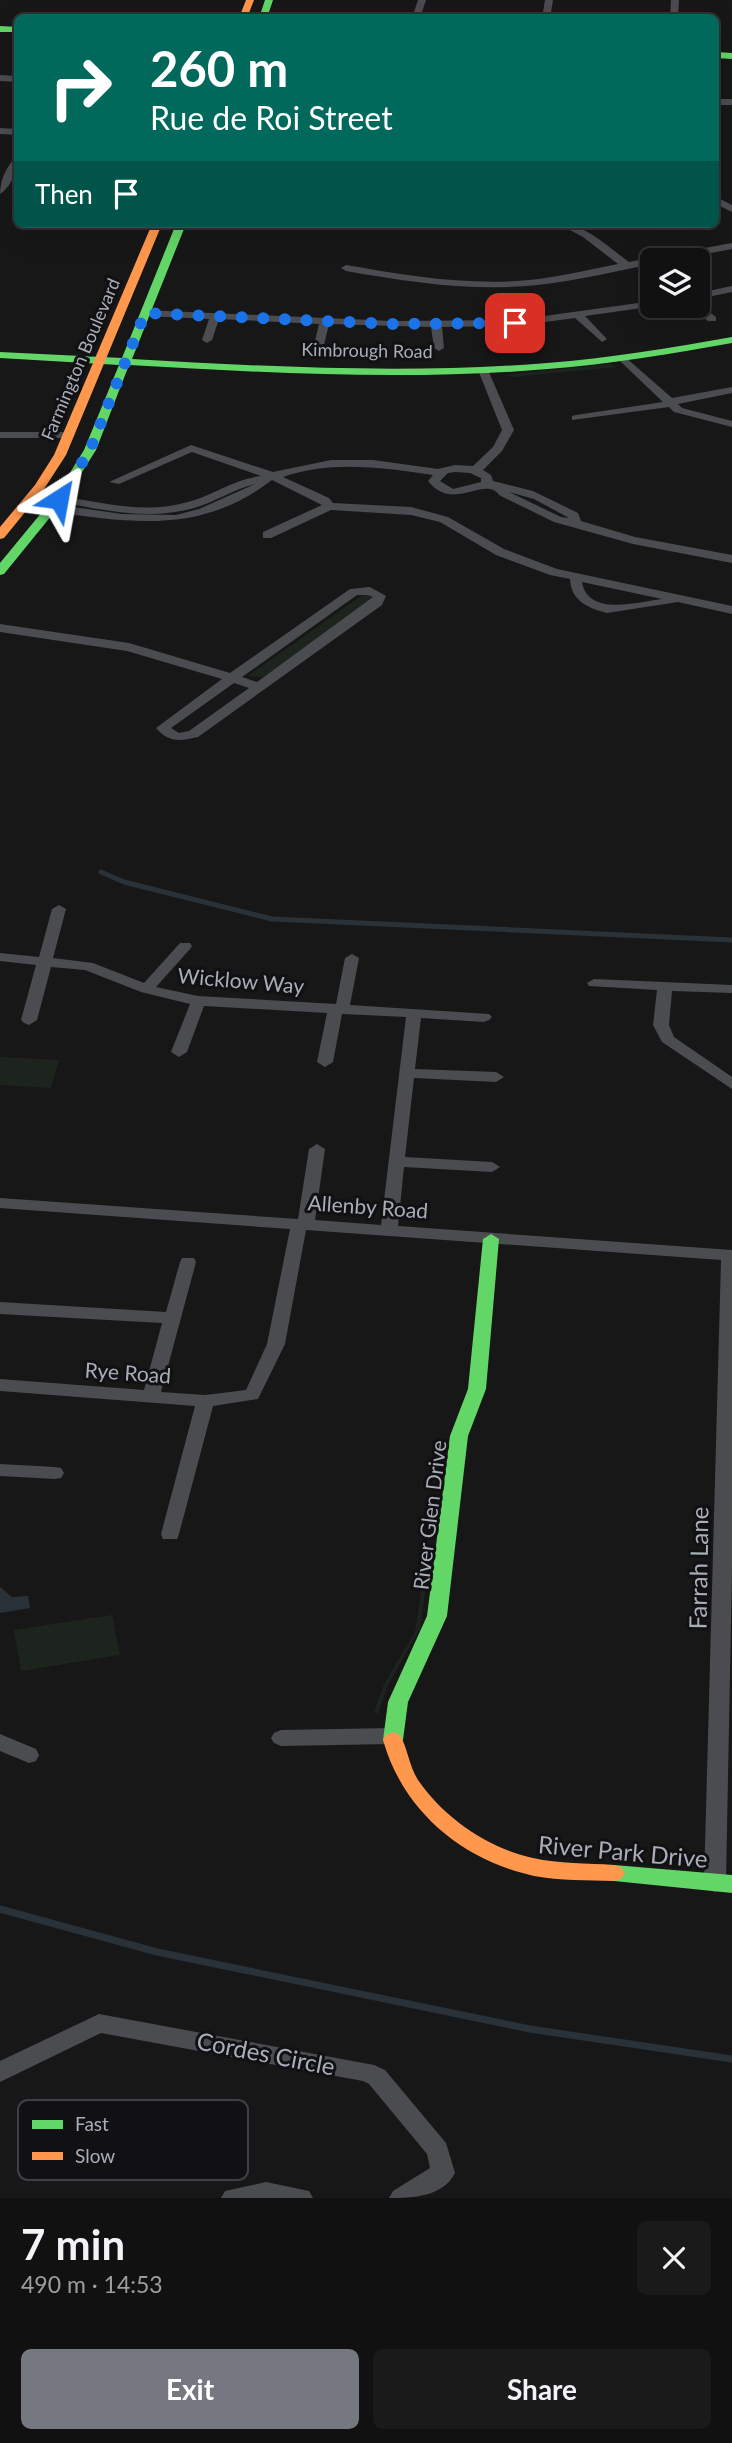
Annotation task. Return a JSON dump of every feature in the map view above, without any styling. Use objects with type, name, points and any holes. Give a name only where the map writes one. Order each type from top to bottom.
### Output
[{"type":"main road","name":"Farmington Boulevard","points":[[0,535],[44,504],[51,470],[69,435],[155,228]]},
{"type":"main road","name":"Farmington Boulevard","points":[[4,566],[44,504],[90,450],[179,228]]},
{"type":"main road","name":"Kimbrough Road","points":[[629,364],[732,340]]},
{"type":"main road","name":"Kimbrough Road","points":[[0,355],[124,366],[386,382],[732,354]]},
{"type":"main road","name":"Kimbrough Road","points":[[0,366],[98,364]]},
{"type":"main road","name":"River Glen Drive","points":[[392,1735],[402,1688],[433,1633],[437,1616],[459,1436],[477,1389],[491,1239]]},
{"type":"main road","name":"River Park Drive","points":[[392,1735],[412,1787],[454,1830],[526,1866],[724,1883]]},
{"type":"street","points":[[1,188],[14,166]]},
{"type":"street","points":[[572,228],[586,235],[626,265]]},
{"type":"street","points":[[346,268],[441,284],[538,282],[732,246]]},
{"type":"street","points":[[710,294],[732,289]]},
{"type":"street","points":[[145,313],[436,324],[515,323],[640,306]]},
{"type":"street","points":[[578,315],[602,339]]},
{"type":"street","points":[[207,340],[215,316]]},
{"type":"street","points":[[319,345],[326,321]]},
{"type":"street","points":[[436,324],[439,348]]},
{"type":"street","points":[[629,364],[669,404],[694,416],[732,424]]},
{"type":"street","points":[[476,470],[491,457],[507,436],[505,423],[485,375]]},
{"type":"street","points":[[576,418],[669,404],[680,398],[732,390]]},
{"type":"street","points":[[0,435],[69,435]]},
{"type":"street","points":[[115,482],[191,448],[326,500],[329,506]]},
{"type":"street","points":[[44,504],[124,518],[181,517],[194,515],[261,486],[268,478],[300,466],[341,461],[439,473],[452,469],[476,470],[503,493],[558,520],[633,540],[732,559]]},
{"type":"street","points":[[439,473],[435,477],[436,484],[448,491],[466,492],[493,485],[513,486],[574,515],[576,523]]},
{"type":"street","points":[[522,500],[536,495]]},
{"type":"street","points":[[267,535],[329,506],[429,515],[519,561],[576,577],[732,610]]},
{"type":"street","points":[[576,577],[575,586],[586,602],[596,607],[620,608],[680,600]]},
{"type":"street","points":[[370,590],[380,596],[379,602],[193,734],[179,737],[166,733],[163,728],[166,723],[232,678],[354,592],[370,590]]},
{"type":"street","points":[[0,628],[128,647],[259,687]]},
{"type":"street","points":[[29,1020],[60,909]]},
{"type":"street","points":[[146,989],[185,946]]},
{"type":"street","name":"Wicklow Way","points":[[0,957],[88,965],[146,989],[198,1001],[484,1017]]},
{"type":"street","points":[[325,1062],[352,958]]},
{"type":"street","points":[[594,983],[732,989]]},
{"type":"street","points":[[665,986],[661,1026],[667,1039],[732,1084]]},
{"type":"street","points":[[179,1052],[198,1001]]},
{"type":"street","points":[[389,1230],[414,1013]]},
{"type":"street","points":[[407,1073],[496,1077]]},
{"type":"street","points":[[302,1224],[317,1149]]},
{"type":"street","points":[[397,1162],[492,1167]]},
{"type":"street","name":"Allenby Road","points":[[0,1203],[731,1255]]},
{"type":"street","name":"Rye Road","points":[[0,1385],[205,1401],[252,1395],[276,1344],[302,1224]]},
{"type":"street","name":"Farrah Lane","points":[[724,1883],[731,1255]]},
{"type":"street","points":[[151,1396],[188,1262]]},
{"type":"street","points":[[0,1308],[173,1318]]},
{"type":"street","points":[[170,1534],[205,1401]]},
{"type":"street","points":[[0,1470],[55,1473]]},
{"type":"street","points":[[281,1738],[392,1735]]},
{"type":"street","points":[[0,1742],[29,1755]]},
{"type":"street","name":"Cordes Circle","points":[[0,2072],[99,2023],[366,2072],[377,2077],[438,2150],[443,2172],[401,2198]]},
{"type":"street","points":[[233,2198],[266,2192],[301,2198]]},
{"type":"shaded area","points":[[610,364],[617,367],[513,377],[504,375]]},
{"type":"shaded area","points":[[361,596],[374,596],[373,600],[263,677],[248,676]]},
{"type":"shaded area","points":[[0,1057],[59,1060],[51,1088],[0,1085]]},
{"type":"shaded area","points":[[423,1580],[427,1580],[420,1628],[387,1687],[378,1714],[374,1712],[384,1684],[415,1632]]},
{"type":"shaded area","points":[[0,1587],[12,1597],[28,1596],[30,1608],[0,1613]]},
{"type":"shaded area","points":[[112,1615],[120,1655],[21,1671],[14,1630]]},
{"type":"waterway","points":[[101,872],[124,882],[272,919],[732,940]]},
{"type":"waterway","points":[[0,1909],[157,1952],[530,2029],[732,2059]]},
{"type":"traffic: fast","points":[[264,14],[269,0]]},
{"type":"traffic: fast","points":[[0,29],[14,30]]},
{"type":"traffic: fast","points":[[719,55],[732,56]]},
{"type":"traffic: fast","points":[[0,571],[61,497],[90,450],[179,228]]},
{"type":"traffic: fast","points":[[0,355],[260,369],[456,371],[601,361],[732,340]]},
{"type":"traffic: fast","points":[[393,1740],[398,1702],[437,1616],[459,1436],[477,1389],[491,1239]]},
{"type":"traffic: fast","points":[[614,1873],[732,1884]]},
{"type":"traffic: slow","points":[[245,14],[250,0]]},
{"type":"traffic: slow","points":[[0,535],[40,487],[60,455],[155,228]]},
{"type":"traffic: slow","points":[[393,1740],[399,1763],[411,1785],[426,1805],[465,1838],[510,1861],[533,1867],[614,1873]]},
{"type":"route","points":[[59,499],[90,450],[145,313],[392,324],[515,323]]}]
